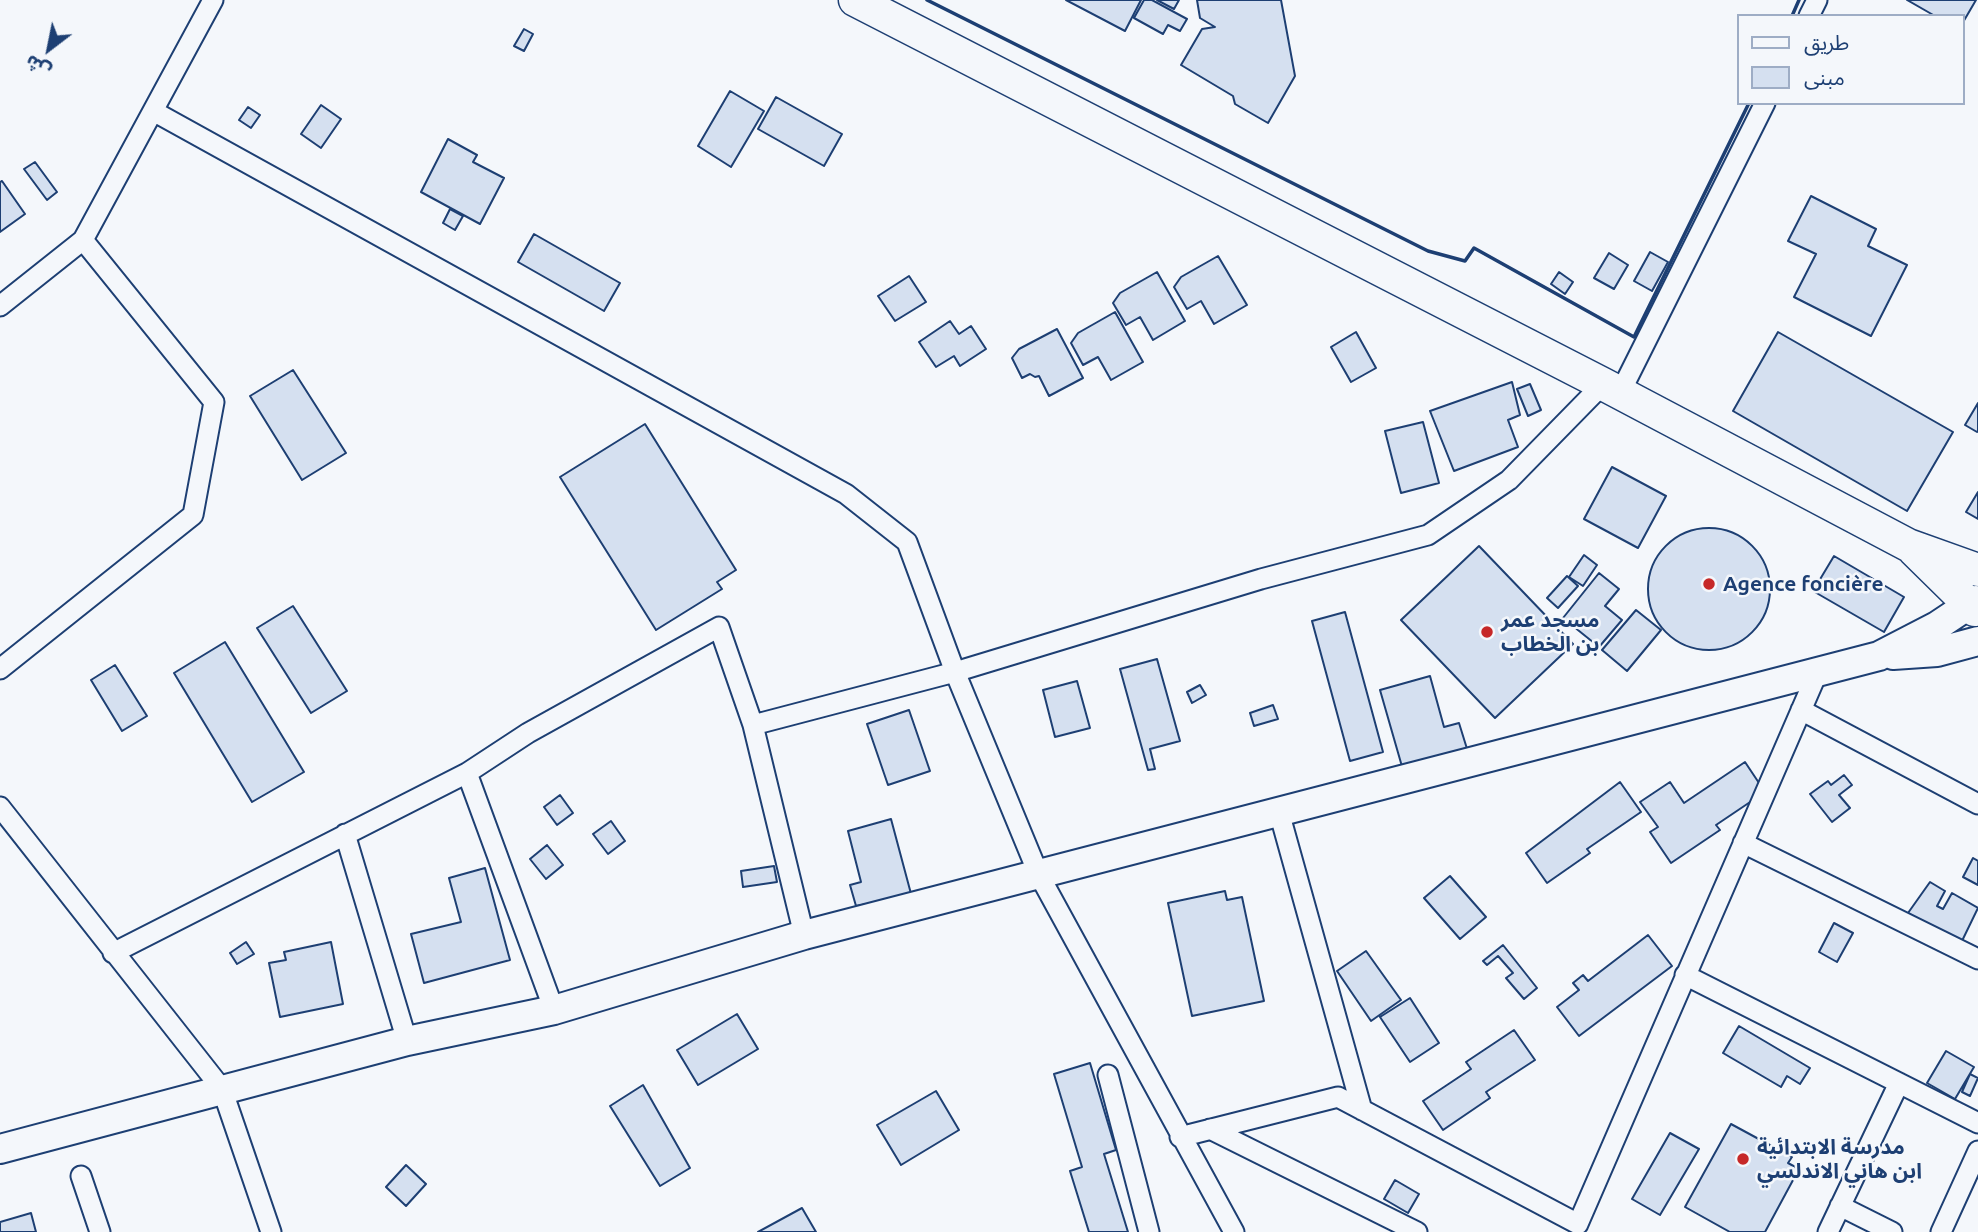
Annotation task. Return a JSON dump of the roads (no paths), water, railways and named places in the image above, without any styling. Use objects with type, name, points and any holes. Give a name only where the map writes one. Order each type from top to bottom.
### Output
[{"type":"main road","points":[[855,0],[1612,388],[1908,545],[1976,600],[1928,632],[1879,656]]},
{"type":"main road","points":[[0,1149],[407,1041],[554,1010],[804,936],[1819,669],[1879,656],[1937,652],[1978,641]]},
{"type":"street","points":[[0,306],[83,240],[213,0]]},
{"type":"street","points":[[752,725],[955,672],[1261,579],[1428,535],[1509,480],[1612,388],[1764,105]]},
{"type":"street","points":[[153,111],[846,494],[907,542],[955,672],[1038,873],[1234,1232]]},
{"type":"street","points":[[0,669],[193,515],[214,402],[83,240]]},
{"type":"street","points":[[113,953],[467,773],[528,733],[719,626],[752,725],[804,936]]},
{"type":"street","points":[[1180,1137],[1338,1097],[1589,1230],[1685,975],[1819,669]]},
{"type":"street","points":[[1801,710],[1978,804]]},
{"type":"street","points":[[467,773],[554,1010]]},
{"type":"street","points":[[1279,812],[1362,1110]]},
{"type":"street","points":[[3,816],[222,1089],[271,1232]]},
{"type":"street","points":[[345,834],[407,1041]]},
{"type":"street","points":[[1743,843],[1978,959]]},
{"type":"street","points":[[1685,975],[1978,1123]]},
{"type":"street","points":[[1108,1075],[1149,1232]]},
{"type":"street","points":[[1828,1232],[1899,1083]]},
{"type":"street","points":[[1210,1129],[1417,1232]]},
{"type":"street","points":[[1941,1232],[1978,1151]]},
{"type":"street","points":[[81,1176],[100,1232]]},
{"type":"street","points":[[1840,1206],[1892,1232]]},
{"type":"place","name":"Agence foncière","points":[[1709,584]]},
{"type":"place","name":"مسجد عمر بن الخطاب","points":[[1487,632]]},
{"type":"place","name":"مدرسة الابتدائية ابن هاني الاندلسي","points":[[1743,1159]]}]
